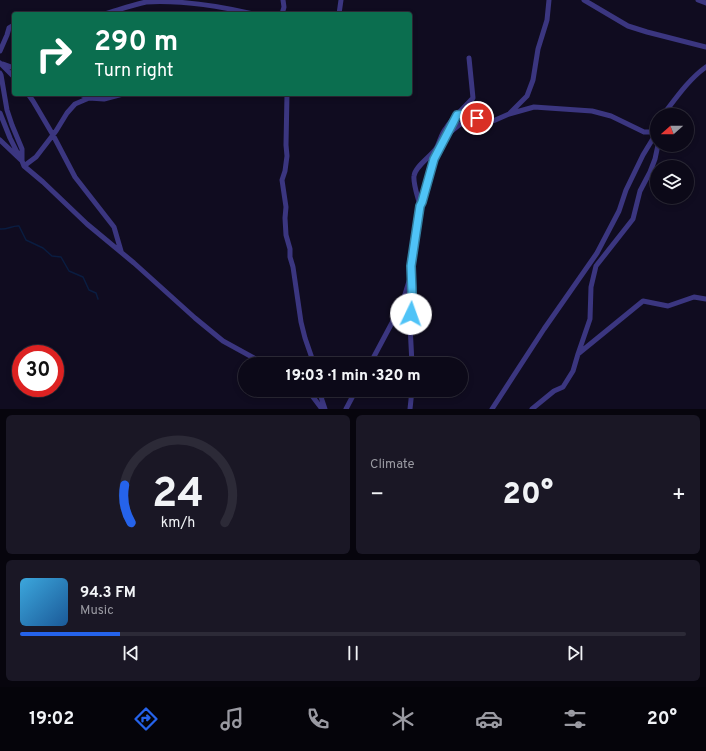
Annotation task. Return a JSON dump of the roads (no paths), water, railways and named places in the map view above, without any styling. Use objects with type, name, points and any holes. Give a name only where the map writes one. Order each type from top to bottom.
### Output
[{"type":"street","points":[[111,12],[146,2],[175,0],[204,3],[244,12]]},
{"type":"street","points":[[283,0],[284,8],[283,12]]},
{"type":"street","points":[[339,12],[342,0]]},
{"type":"street","points":[[509,114],[527,96],[533,80],[538,49],[547,20],[549,0]]},
{"type":"street","points":[[584,0],[628,26],[706,47]]},
{"type":"street","points":[[698,0],[706,3]]},
{"type":"street","points":[[0,51],[9,28],[12,26]]},
{"type":"street","points":[[420,206],[414,174],[436,147],[440,136],[446,127],[473,98],[469,58]]},
{"type":"street","points":[[0,63],[12,67]]},
{"type":"street","points":[[0,63],[12,75]]},
{"type":"street","points":[[669,108],[701,70],[706,67]]},
{"type":"street","points":[[0,73],[7,110],[22,149],[23,163]]},
{"type":"street","points":[[30,96],[53,134],[75,177],[114,227],[122,252]]},
{"type":"street","points":[[84,96],[89,98],[104,99],[115,96]]},
{"type":"street","points":[[287,96],[287,156],[282,180],[286,207],[286,235],[293,266],[301,322],[312,357]]},
{"type":"street","points":[[23,163],[36,157],[75,104],[89,98]]},
{"type":"street","points":[[443,140],[448,134],[468,120],[488,122],[534,107],[592,111],[611,116],[644,132],[650,132]]},
{"type":"street","points":[[0,113],[10,138],[23,163]]},
{"type":"street","points":[[457,115],[467,114],[482,121]]},
{"type":"street","points":[[412,357],[410,325],[412,292],[411,266],[420,206],[431,166],[457,115]]},
{"type":"street","points":[[0,140],[87,224],[122,252],[190,314],[223,341],[252,357]]},
{"type":"street","points":[[492,409],[544,329],[597,253],[619,211],[626,190],[639,162],[650,143]]},
{"type":"street","points":[[532,409],[554,391],[563,387],[573,372],[590,319],[591,287],[596,266],[633,219],[640,191],[650,172],[657,152]]},
{"type":"street","points":[[374,357],[402,304],[411,274]]},
{"type":"street","points":[[578,354],[643,301],[668,306],[694,297],[706,299]]},
{"type":"street","points":[[313,397],[322,409]]},
{"type":"street","points":[[321,397],[326,409]]},
{"type":"street","points":[[346,409],[352,397]]},
{"type":"street","points":[[410,409],[411,397]]},
{"type":"waterway","points":[[0,229],[19,226],[26,240],[43,248],[52,256],[61,257],[69,271],[83,277],[89,290],[96,293],[98,299]]}]
